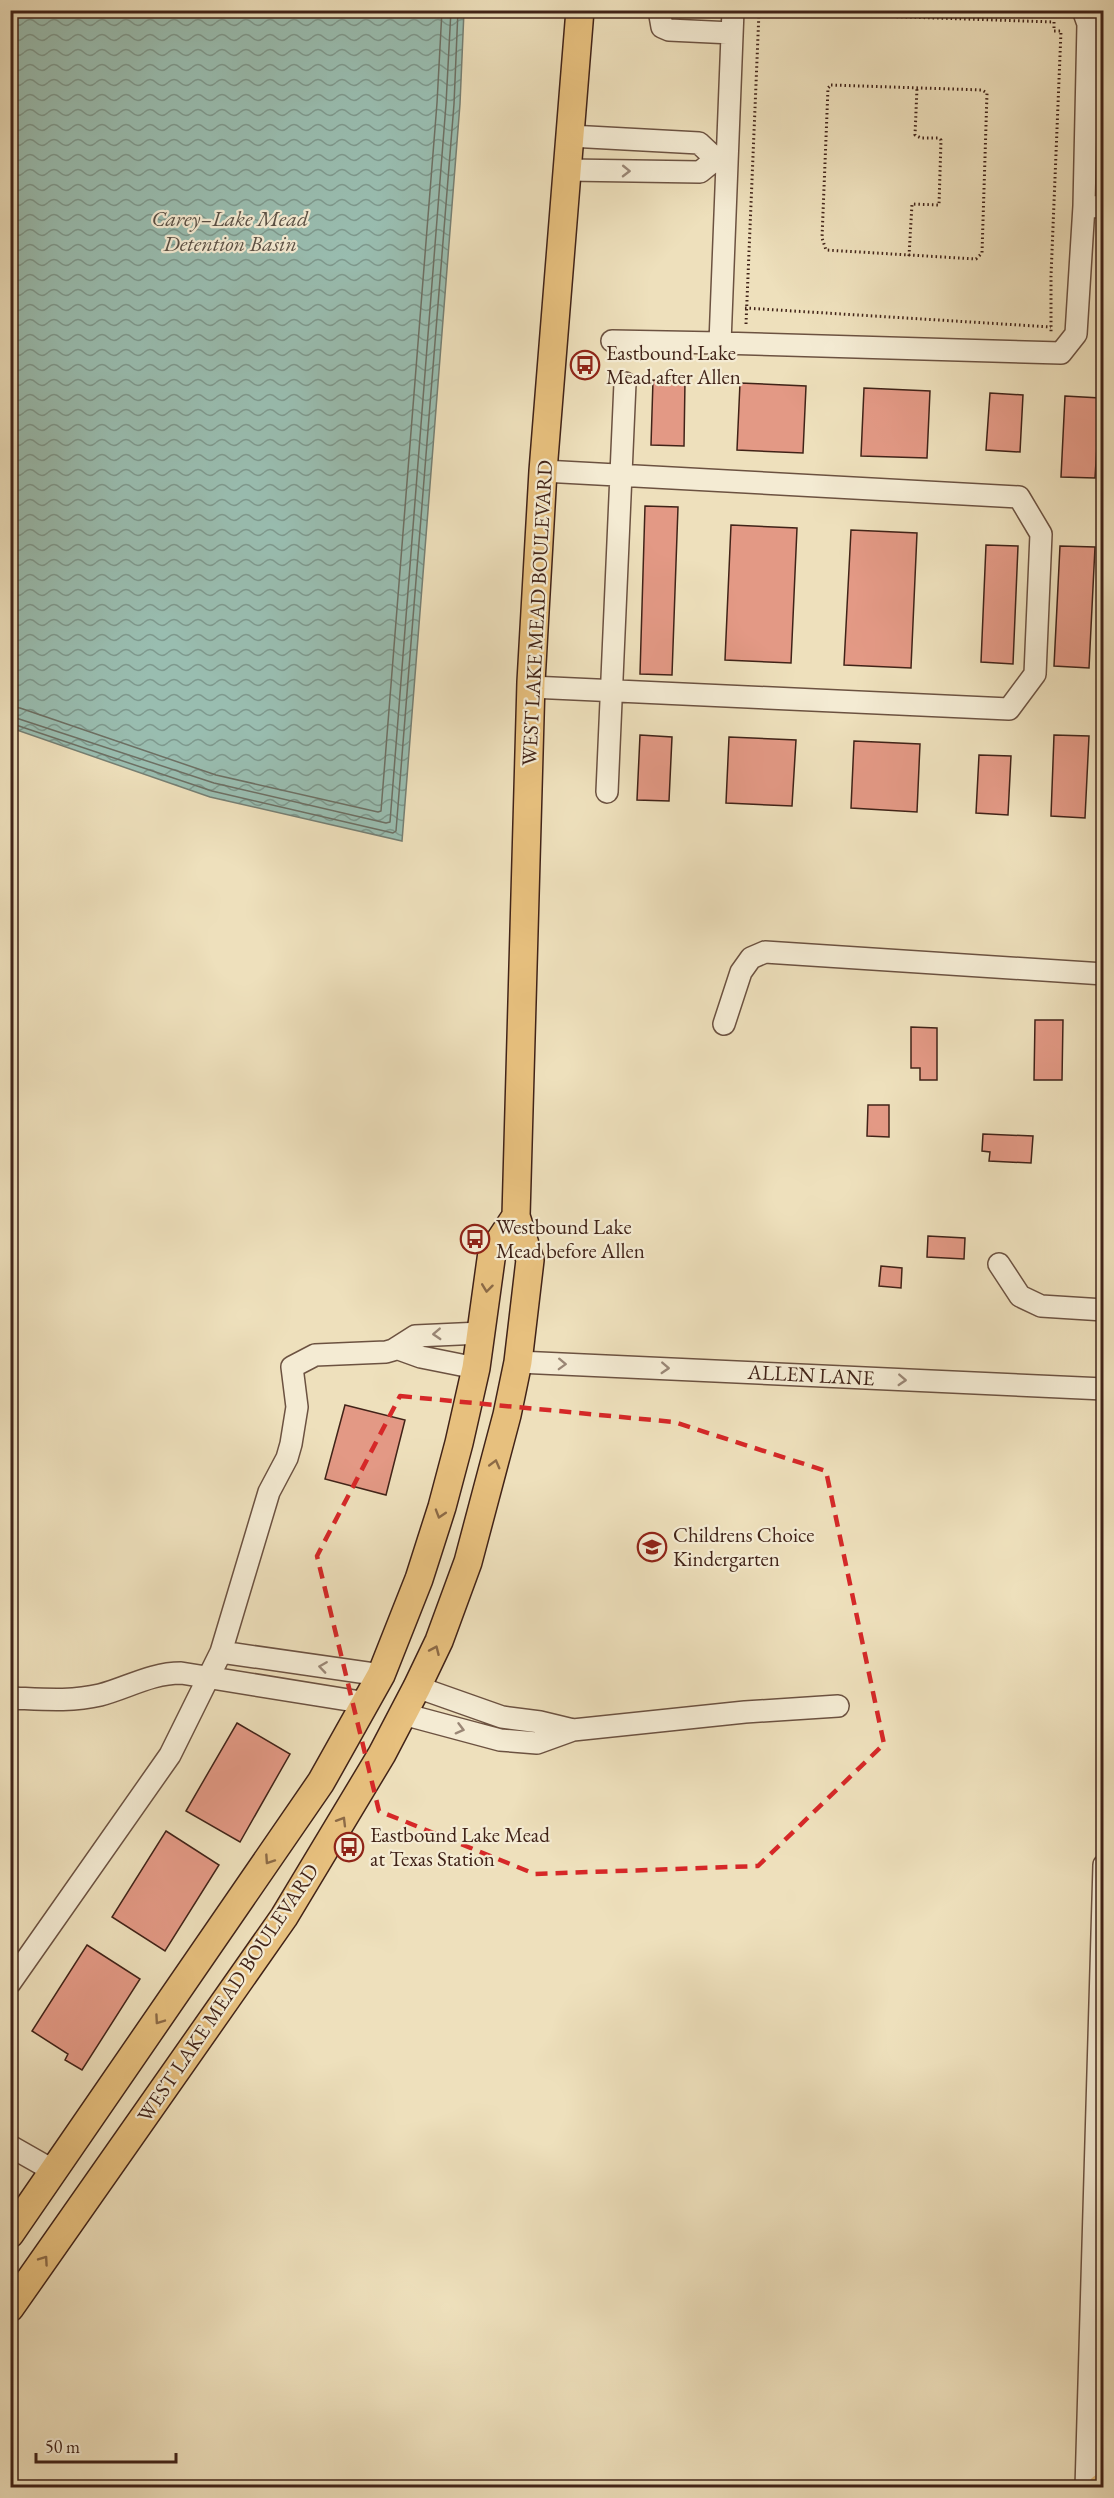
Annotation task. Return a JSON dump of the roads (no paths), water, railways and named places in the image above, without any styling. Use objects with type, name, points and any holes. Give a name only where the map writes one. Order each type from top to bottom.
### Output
[{"type":"main road","name":"WEST LAKE MEAD BOULEVARD","points":[[10,2308],[284,1917],[382,1754],[438,1641],[468,1562],[507,1415],[518,1362],[530,1260],[516,1216],[531,687],[543,471],[580,10]]},
{"type":"main road","name":"WEST LAKE MEAD BOULEVARD","points":[[10,2234],[278,1848],[321,1782],[381,1675],[419,1579],[442,1507],[476,1368],[492,1252],[516,1216]]},
{"type":"main road","points":[[381,1675],[417,1687]]},
{"type":"main road","points":[[367,1703],[404,1713]]},
{"type":"main road","points":[[54,2171],[90,2194]]},
{"type":"street","points":[[659,10],[662,27],[669,30],[732,33]]},
{"type":"street","points":[[720,343],[722,308],[721,159],[733,10]]},
{"type":"street","points":[[612,341],[1061,353],[1076,334],[1094,207],[1088,24],[1083,10]]},
{"type":"street","points":[[570,136],[699,143],[721,159]]},
{"type":"street","points":[[568,170],[700,172],[721,159]]},
{"type":"street","points":[[607,792],[625,382]]},
{"type":"street","points":[[531,687],[1009,709],[1035,674],[1041,534],[1019,497],[543,471]]},
{"type":"street","points":[[724,1024],[741,972],[751,958],[765,952],[1104,974]]},
{"type":"street","points":[[999,1264],[1020,1296],[1041,1306],[1104,1310]]},
{"type":"street","points":[[10,1983],[170,1755],[221,1652],[269,1492],[287,1458],[291,1444],[297,1407],[292,1366],[315,1354],[386,1352],[415,1336],[482,1333]]},
{"type":"street","points":[[396,1348],[421,1358],[476,1368]]},
{"type":"street","name":"ALLEN LANE","points":[[518,1362],[1104,1389]]},
{"type":"street","points":[[221,1652],[381,1675]]},
{"type":"street","points":[[10,1698],[71,1699],[99,1695],[162,1673],[180,1673],[367,1703]]},
{"type":"street","points":[[417,1687],[502,1717],[536,1721],[573,1731]]},
{"type":"street","points":[[404,1713],[500,1740],[537,1743],[573,1731],[745,1712],[838,1706]]},
{"type":"street","points":[[1086,2487],[1098,2247],[1104,1865]]},
{"type":"street","points":[[10,2145],[54,2171]]},
{"type":"water","name":"Carey–Lake Mead Detention Basin","points":[[11,10],[464,11],[460,104],[402,841],[210,797],[11,728]]},
{"type":"place","name":"Eastbound Lake Mead after Allen","points":[[585,365]]},
{"type":"place","name":"Westbound Lake Mead before Allen","points":[[475,1239]]},
{"type":"place","name":"Childrens Choice Kindergarten","points":[[652,1547]]},
{"type":"place","name":"Eastbound Lake Mead at Texas Station","points":[[349,1847]]}]
